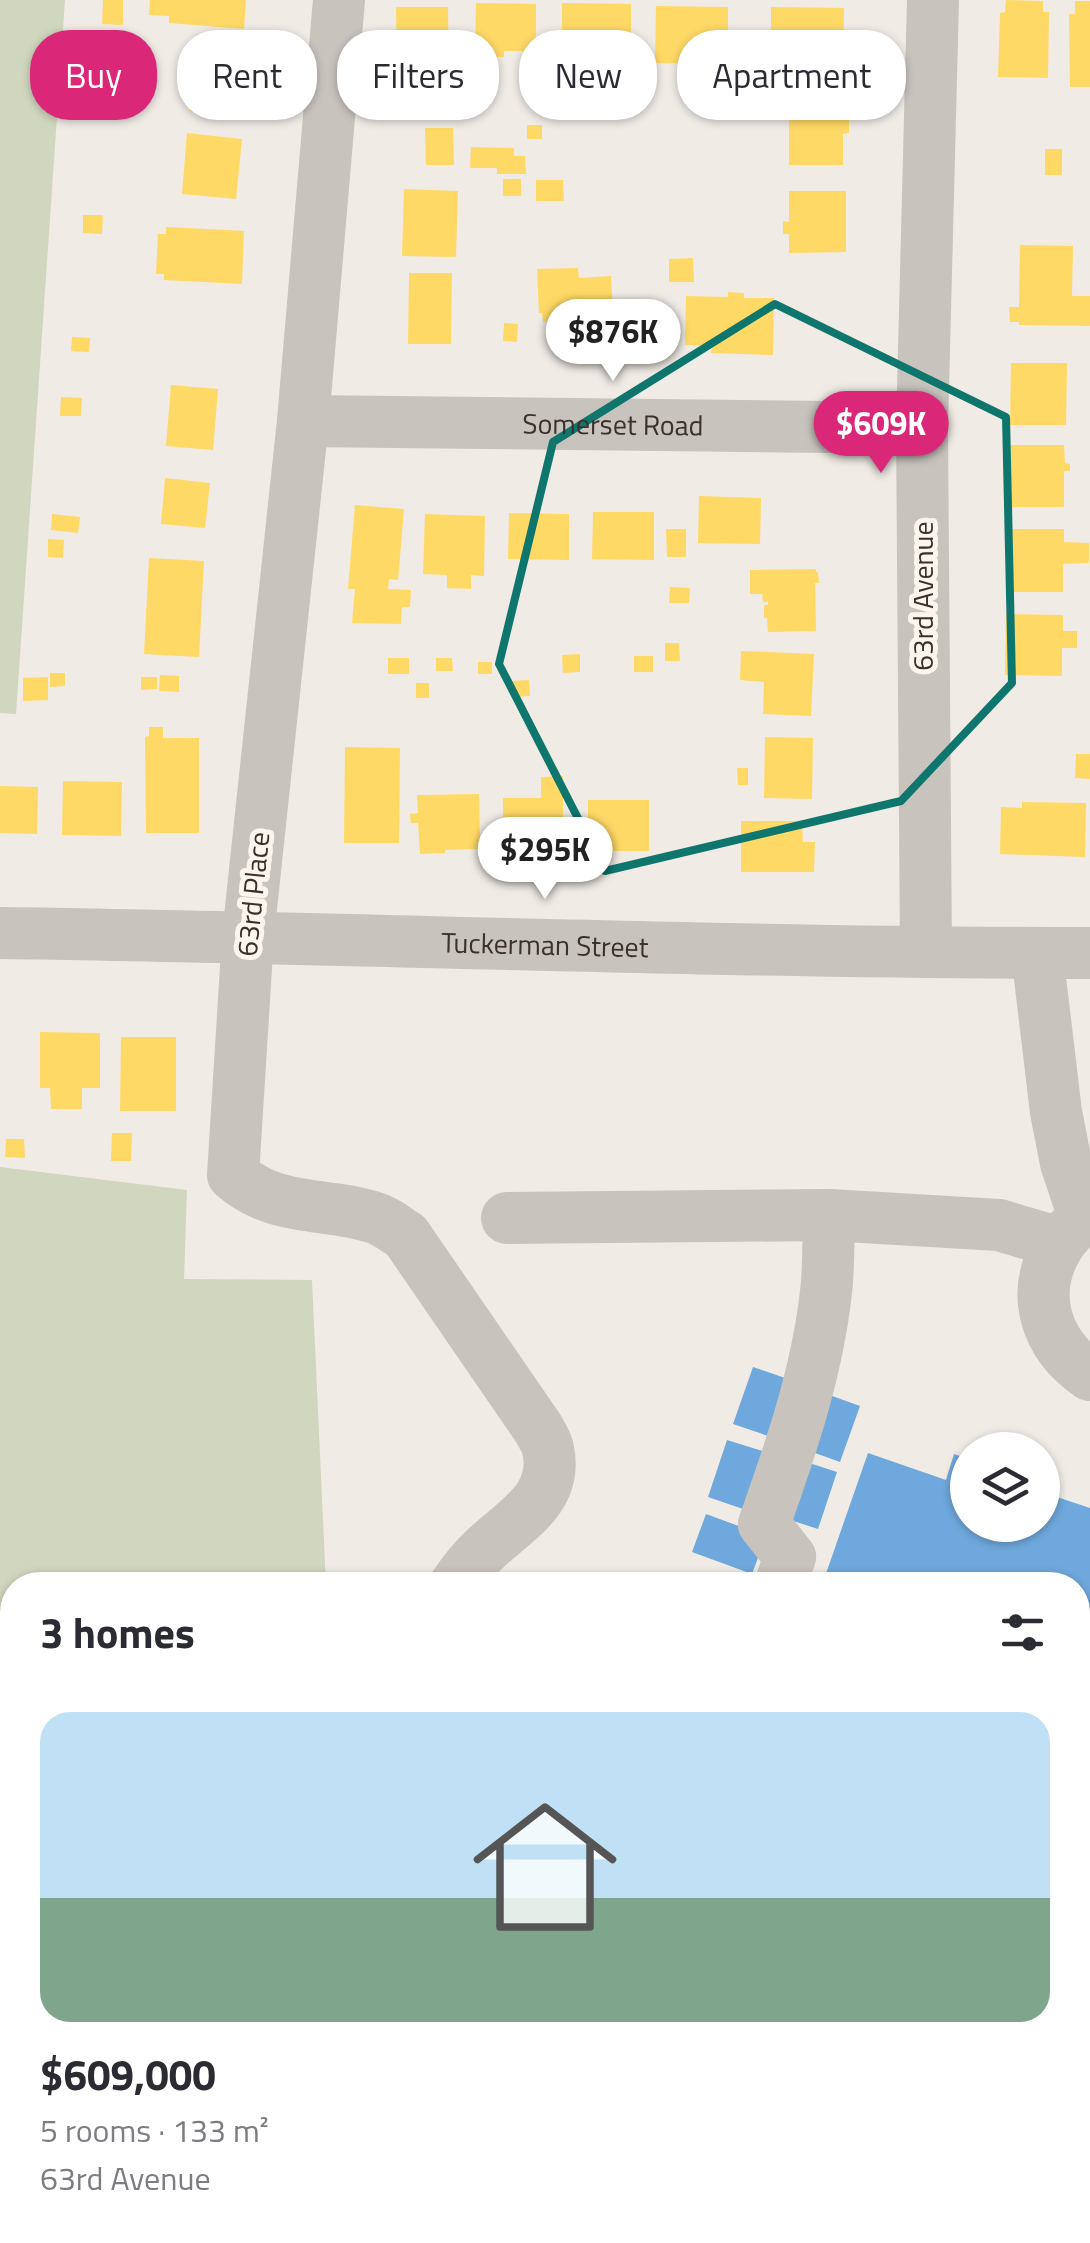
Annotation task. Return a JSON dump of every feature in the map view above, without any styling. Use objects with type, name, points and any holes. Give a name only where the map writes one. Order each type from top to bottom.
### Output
[{"type":"street","name":"63rd Place","points":[[339,0],[303,421],[248,936],[233,1175],[248,1188],[293,1205],[380,1220],[406,1236],[538,1428],[548,1448],[544,1490],[527,1515],[484,1549],[465,1572]]},
{"type":"street","name":"63rd Avenue","points":[[926,952],[922,428],[933,0]]},
{"type":"street","name":"Somerset Road","points":[[303,421],[922,428]]},
{"type":"street","name":"Tuckerman Street","points":[[0,933],[1090,953]]},
{"type":"street","points":[[1037,953],[1056,1112],[1078,1225],[1046,1270],[1043,1298],[1056,1342],[1073,1363],[1090,1375]]},
{"type":"street","points":[[506,1218],[830,1215],[1078,1225]]},
{"type":"street","points":[[785,1572],[790,1557],[764,1524],[801,1419],[818,1342],[826,1290],[830,1215]]},
{"type":"highlighted area","points":[[775,304],[1006,417],[1012,683],[901,801],[605,871],[499,664],[553,442]]},
{"type":"green space","points":[[0,0],[65,0],[63,30],[30,30],[30,120],[57,120],[16,714],[0,713]]},
{"type":"green space","points":[[0,1167],[187,1190],[184,1279],[312,1280],[325,1572],[0,1572]]},
{"type":"building: Homes","points":[[103,0],[123,0],[123,25],[102,24]]},
{"type":"building: Homes","points":[[150,0],[246,0],[244,29],[169,23],[169,16],[149,15]]},
{"type":"building: Homes","points":[[1006,0],[1043,1],[1043,12],[1049,12],[1048,78],[998,77],[1000,13],[1005,12]]},
{"type":"building: Homes","points":[[1075,1],[1090,1],[1090,87],[1070,87],[1069,14],[1075,14]]},
{"type":"building: Homes","points":[[476,3],[536,4],[536,30],[519,30],[519,51],[504,51],[504,57],[499,57],[499,30],[476,30]]},
{"type":"building: Homes","points":[[562,3],[631,4],[631,30],[562,30]]},
{"type":"building: Homes","points":[[656,6],[728,7],[728,30],[677,30],[677,63],[657,63]]},
{"type":"building: Homes","points":[[396,7],[448,7],[448,30],[396,30]]},
{"type":"building: Homes","points":[[771,7],[844,8],[844,30],[771,30]]},
{"type":"building: Homes","points":[[789,120],[849,120],[849,133],[843,134],[843,165],[789,165]]},
{"type":"building: Homes","points":[[527,125],[542,125],[542,139],[527,139]]},
{"type":"building: Homes","points":[[425,128],[453,128],[454,165],[426,165]]},
{"type":"building: Homes","points":[[187,133],[242,139],[236,199],[182,194]]},
{"type":"building: Homes","points":[[471,147],[514,148],[514,156],[525,156],[526,174],[497,174],[497,168],[470,168]]},
{"type":"building: Homes","points":[[1045,149],[1062,149],[1062,175],[1045,175]]},
{"type":"building: Homes","points":[[503,179],[521,179],[521,196],[503,196]]},
{"type":"building: Homes","points":[[536,180],[563,180],[564,201],[536,201]]},
{"type":"building: Homes","points":[[404,189],[458,191],[456,257],[402,256]]},
{"type":"building: Homes","points":[[789,191],[846,191],[846,252],[789,253],[789,234],[783,234],[783,221],[789,222]]},
{"type":"building: Homes","points":[[83,215],[103,215],[102,234],[83,233]]},
{"type":"building: Homes","points":[[166,227],[244,231],[242,284],[164,280],[164,274],[156,274],[158,234],[166,234]]},
{"type":"building: Homes","points":[[1020,245],[1073,246],[1072,296],[1090,296],[1090,326],[1010,322],[1009,307],[1019,307]]},
{"type":"building: Homes","points":[[693,258],[694,282],[669,282],[669,259]]},
{"type":"building: Homes","points":[[578,268],[579,278],[611,276],[613,314],[581,315],[579,332],[562,333],[561,322],[543,322],[539,313],[537,269]]},
{"type":"building: Homes","points":[[409,273],[452,273],[451,344],[408,344]]},
{"type":"building: Homes","points":[[728,292],[744,293],[744,298],[774,298],[773,355],[711,353],[712,346],[685,345],[686,296],[728,297]]},
{"type":"building: Homes","points":[[504,323],[518,324],[517,342],[503,341]]},
{"type":"building: Homes","points":[[72,337],[90,338],[89,352],[71,351]]},
{"type":"building: Homes","points":[[1011,363],[1067,363],[1066,425],[1010,425]]},
{"type":"building: Homes","points":[[171,385],[218,389],[213,450],[166,446]]},
{"type":"building: Homes","points":[[61,397],[82,398],[81,416],[60,416]]},
{"type":"building: Homes","points":[[1009,445],[1064,445],[1065,463],[1070,464],[1070,471],[1064,471],[1064,507],[1009,507]]},
{"type":"building: Homes","points":[[165,478],[210,483],[205,528],[161,524]]},
{"type":"building: Homes","points":[[699,496],[761,498],[760,544],[698,543]]},
{"type":"building: Homes","points":[[355,505],[404,509],[398,580],[389,579],[388,589],[411,590],[410,607],[402,607],[401,624],[352,623],[355,589],[348,589]]},
{"type":"building: Homes","points":[[593,512],[654,512],[654,560],[592,559]]},
{"type":"building: Homes","points":[[509,513],[569,514],[569,560],[508,559]]},
{"type":"building: Homes","points":[[52,514],[80,517],[78,533],[51,530]]},
{"type":"building: Homes","points":[[425,514],[485,516],[484,576],[471,575],[471,589],[447,588],[447,575],[423,574]]},
{"type":"building: Homes","points":[[666,529],[686,529],[686,557],[667,557]]},
{"type":"building: Homes","points":[[1007,529],[1064,529],[1064,542],[1089,543],[1089,563],[1063,564],[1063,592],[1007,592]]},
{"type":"building: Homes","points":[[48,539],[64,540],[63,558],[48,557]]},
{"type":"building: Homes","points":[[149,558],[204,561],[199,657],[144,654]]},
{"type":"building: Homes","points":[[816,569],[816,631],[768,632],[764,605],[768,602],[763,602],[762,594],[750,594],[750,570]]},
{"type":"building: Homes","points":[[670,587],[690,588],[689,603],[669,603]]},
{"type":"building: Homes","points":[[1006,614],[1063,615],[1063,631],[1077,631],[1077,648],[1062,648],[1062,676],[1005,675]]},
{"type":"building: Homes","points":[[665,643],[679,643],[680,661],[665,661]]},
{"type":"building: Homes","points":[[741,651],[814,654],[811,716],[763,714],[764,682],[740,680]]},
{"type":"building: Homes","points":[[580,654],[580,672],[563,673],[562,655]]},
{"type":"building: Homes","points":[[634,656],[653,656],[653,672],[634,672]]},
{"type":"building: Homes","points":[[388,658],[409,658],[409,674],[388,674]]},
{"type":"building: Homes","points":[[436,658],[452,658],[453,671],[436,671]]},
{"type":"building: Homes","points":[[478,662],[492,662],[492,674],[478,674]]},
{"type":"building: Homes","points":[[50,673],[65,673],[65,686],[50,687]]},
{"type":"building: Homes","points":[[160,675],[179,676],[179,692],[159,691]]},
{"type":"building: Homes","points":[[48,677],[48,700],[23,701],[23,678]]},
{"type":"building: Homes","points":[[141,677],[157,677],[157,689],[141,690]]},
{"type":"building: Homes","points":[[529,680],[530,696],[511,697],[510,681]]},
{"type":"building: Homes","points":[[416,683],[429,683],[429,698],[416,698]]},
{"type":"building: Homes","points":[[149,727],[163,727],[163,738],[199,738],[199,833],[146,833],[145,737],[149,736]]},
{"type":"building: Homes","points":[[765,737],[813,738],[812,799],[764,798]]},
{"type":"building: Homes","points":[[345,747],[400,748],[399,843],[344,843]]},
{"type":"building: Homes","points":[[1076,754],[1090,754],[1090,779],[1075,778]]},
{"type":"building: Homes","points":[[737,768],[748,768],[748,785],[738,785]]},
{"type":"building: Homes","points":[[563,776],[563,848],[539,848],[539,854],[524,855],[524,848],[503,848],[503,798],[541,798],[541,777]]},
{"type":"building: Homes","points":[[63,781],[122,782],[121,836],[62,835]]},
{"type":"building: Homes","points":[[0,786],[38,787],[37,834],[0,833]]},
{"type":"building: Homes","points":[[479,794],[480,849],[420,854],[418,823],[411,823],[410,814],[418,813],[417,795]]},
{"type":"building: Homes","points":[[588,800],[649,800],[649,851],[588,851]]},
{"type":"building: Homes","points":[[1022,802],[1086,803],[1085,857],[1000,854],[1001,807],[1022,808]]},
{"type":"building: Homes","points":[[741,821],[802,821],[803,842],[815,842],[814,872],[741,872]]},
{"type":"building: Homes","points":[[40,1032],[100,1033],[100,1088],[82,1088],[82,1109],[51,1109],[50,1088],[40,1088]]},
{"type":"building: Homes","points":[[121,1037],[176,1037],[176,1111],[120,1111]]},
{"type":"building: Homes","points":[[112,1133],[132,1133],[131,1161],[111,1161]]},
{"type":"building: Homes","points":[[6,1139],[24,1139],[25,1158],[5,1157]]},
{"type":"building: Schools","points":[[753,1367],[791,1380],[771,1437],[733,1424]]},
{"type":"building: Schools","points":[[824,1393],[860,1406],[840,1462],[804,1449]]},
{"type":"building: Schools","points":[[727,1440],[766,1452],[746,1510],[708,1497]]},
{"type":"building: Schools","points":[[868,1453],[946,1480],[950,1467],[950,1542],[1060,1542],[1060,1498],[1090,1508],[1090,1572],[827,1572]]},
{"type":"building: Schools","points":[[800,1460],[837,1472],[818,1529],[781,1517]]},
{"type":"building: Schools","points":[[706,1514],[766,1536],[753,1572],[692,1552]]}]
